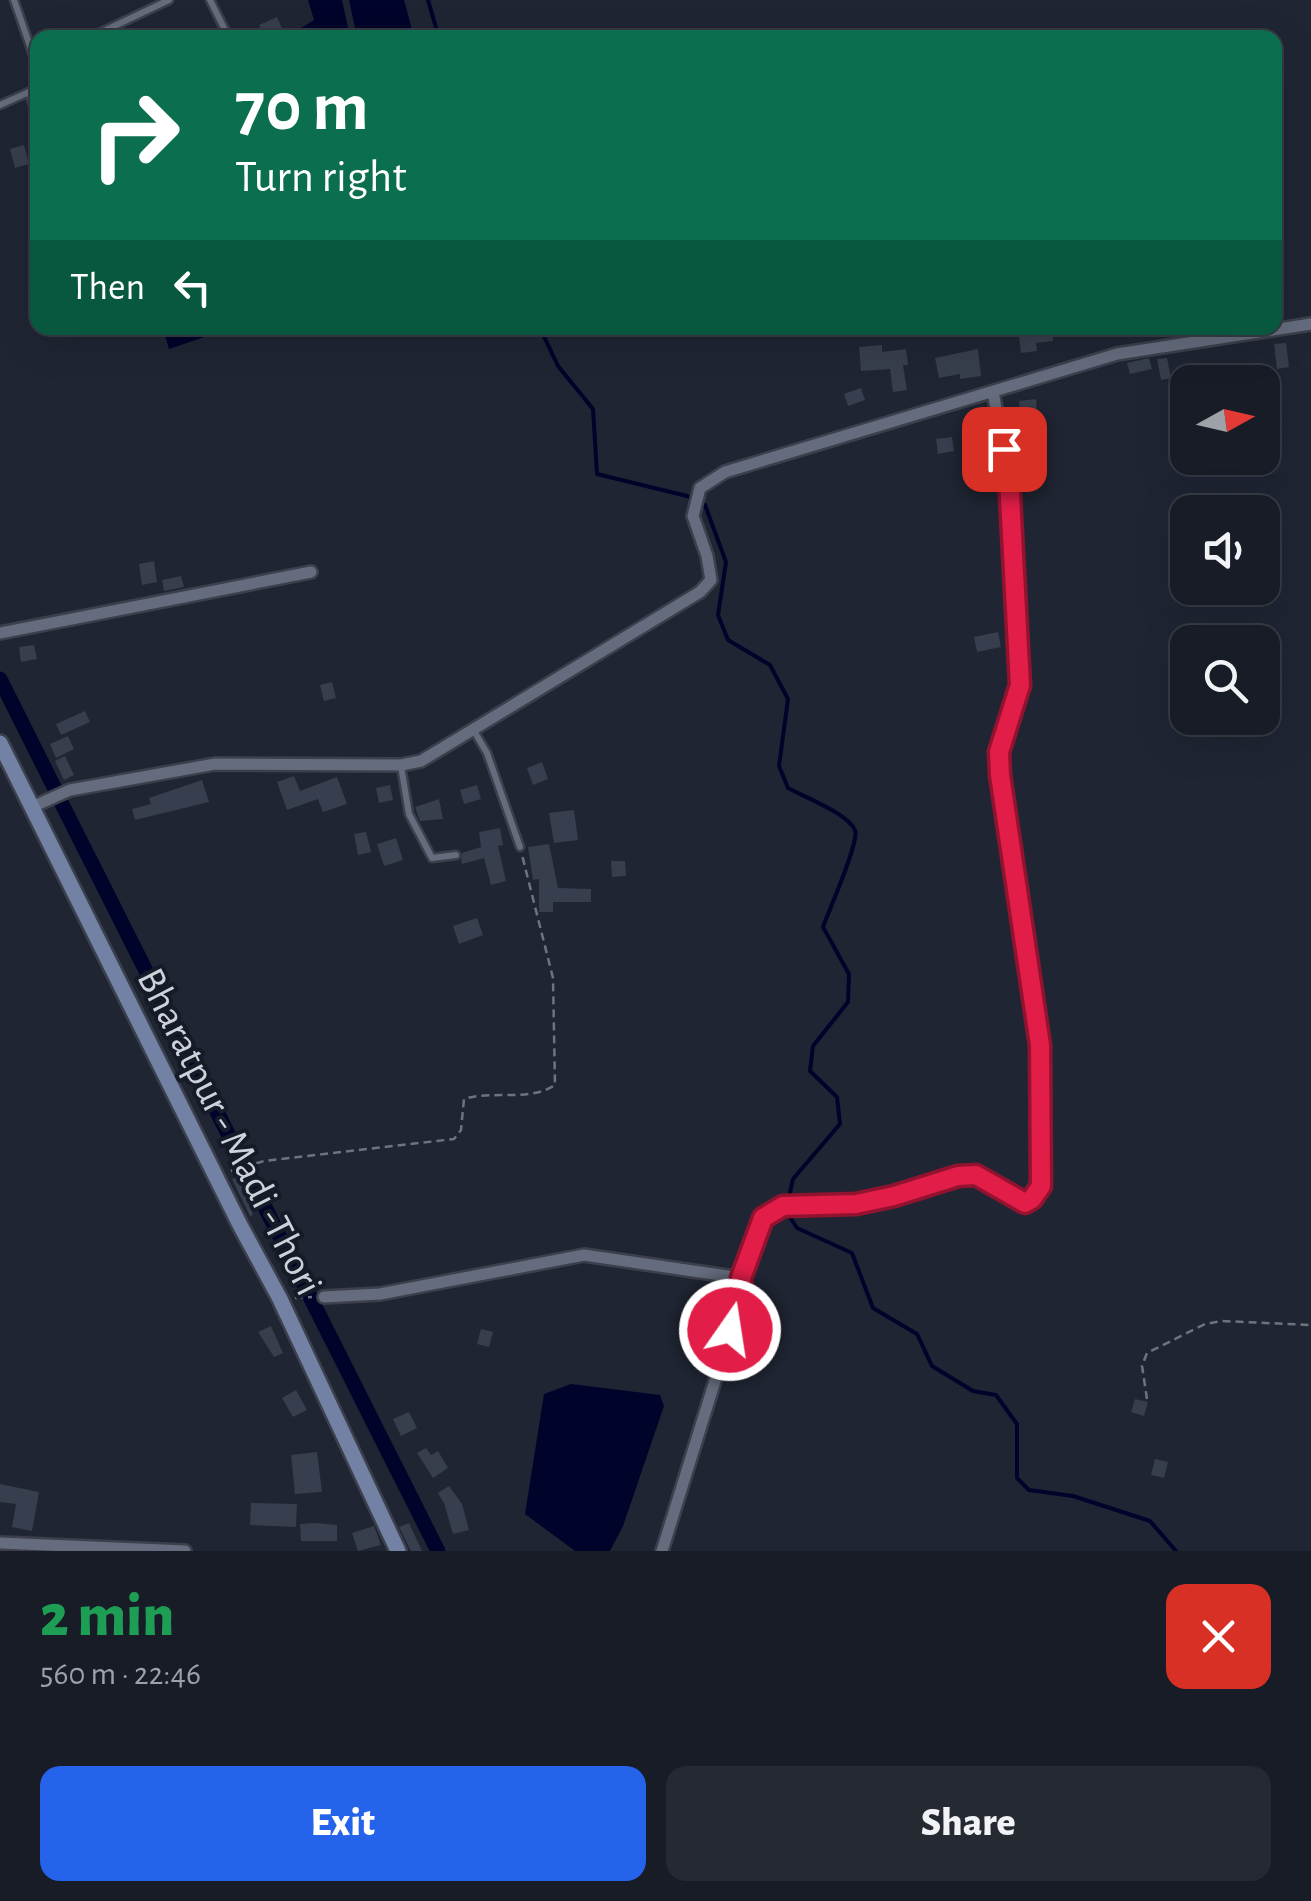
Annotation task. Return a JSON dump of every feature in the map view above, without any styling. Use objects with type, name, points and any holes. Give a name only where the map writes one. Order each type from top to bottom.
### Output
[{"type":"main road","name":"Bharatpur - Madi -Thori","points":[[0,743],[280,1298],[398,1551]]},
{"type":"street","points":[[1282,328],[1311,324]]},
{"type":"street","points":[[32,807],[70,790],[215,764],[401,765],[421,761],[700,592],[711,580],[692,516],[700,488],[725,472],[1117,354],[1240,335]]},
{"type":"street","points":[[662,1551],[742,1294],[741,1278],[763,1218],[783,1206],[856,1204],[958,1176],[976,1175],[1025,1203],[1041,1186],[1040,1045],[1000,775],[999,752],[1020,685],[1020,654],[1009,478],[992,392]]},
{"type":"street","points":[[0,633],[311,572]]},
{"type":"street","points":[[324,1297],[380,1294],[584,1255],[741,1278]]},
{"type":"street","points":[[0,1543],[186,1551]]},
{"type":"lane","points":[[14,0],[30,47]]},
{"type":"lane","points":[[106,30],[169,0]]},
{"type":"lane","points":[[210,0],[225,30]]},
{"type":"lane","points":[[0,106],[30,91]]},
{"type":"lane","points":[[473,730],[487,753],[520,847]]},
{"type":"lane","points":[[401,765],[409,814],[432,858],[456,855]]},
{"type":"path","points":[[232,1170],[264,1162],[454,1139],[461,1130],[464,1099],[544,1092],[555,1085],[553,978],[520,847]]},
{"type":"path","points":[[294,1298],[324,1297]]},
{"type":"path","points":[[1147,1399],[1142,1366],[1147,1353],[1205,1324],[1246,1320],[1311,1325]]},
{"type":"water","points":[[308,0],[342,0],[348,30],[298,30],[314,20]]},
{"type":"water","points":[[349,0],[404,0],[412,30],[355,30]]},
{"type":"water","points":[[165,335],[210,335],[169,349]]},
{"type":"water","points":[[571,1384],[660,1395],[664,1406],[623,1526],[610,1551],[575,1551],[525,1514],[544,1394]]},
{"type":"building","points":[[277,17],[283,30],[261,30],[259,25]]},
{"type":"building","points":[[24,145],[29,164],[15,168],[10,149]]},
{"type":"building","points":[[1019,335],[1052,335],[1053,341],[1036,343],[1037,351],[1021,353]]},
{"type":"building","points":[[1286,343],[1289,367],[1277,365],[1274,344]]},
{"type":"building","points":[[882,345],[882,352],[906,349],[908,365],[903,365],[907,390],[893,392],[890,369],[861,371],[859,347]]},
{"type":"building","points":[[978,349],[981,376],[939,378],[935,358]]},
{"type":"building","points":[[1149,358],[1152,369],[1130,374],[1127,363]]},
{"type":"building","points":[[1167,358],[1170,378],[1161,380],[1157,359]]},
{"type":"building","points":[[861,388],[865,400],[848,406],[844,394]]},
{"type":"building","points":[[1036,399],[1038,426],[1022,428],[1019,401]]},
{"type":"building","points":[[952,437],[954,451],[938,454],[936,439]]},
{"type":"building","points":[[1020,447],[1043,447],[1043,468],[1020,468]]},
{"type":"building","points":[[154,561],[157,582],[142,585],[139,564]]},
{"type":"building","points":[[181,576],[184,587],[164,591],[162,580]]},
{"type":"building","points":[[998,632],[1001,647],[977,652],[974,637]]},
{"type":"building","points":[[34,645],[37,659],[21,662],[19,647]]},
{"type":"building","points":[[332,682],[336,698],[324,701],[320,685]]},
{"type":"building","points":[[85,711],[90,722],[61,735],[56,724]]},
{"type":"building","points":[[68,736],[74,749],[56,758],[50,744]]},
{"type":"building","points":[[65,756],[74,775],[64,780],[55,761]]},
{"type":"building","points":[[542,762],[548,779],[533,785],[527,768]]},
{"type":"building","points":[[294,776],[300,791],[337,777],[347,804],[323,812],[318,799],[287,810],[277,782]]},
{"type":"building","points":[[202,780],[209,802],[135,820],[132,809],[151,804],[149,798]]},
{"type":"building","points":[[390,785],[393,800],[379,803],[376,788]]},
{"type":"building","points":[[477,785],[481,799],[464,804],[460,790]]},
{"type":"building","points":[[439,799],[443,819],[420,821],[415,807]]},
{"type":"building","points":[[574,810],[578,840],[554,843],[549,813]]},
{"type":"building","points":[[500,828],[503,845],[498,846],[506,881],[491,885],[484,858],[462,864],[462,853],[481,847],[479,832]]},
{"type":"building","points":[[366,832],[371,852],[358,855],[354,834]]},
{"type":"building","points":[[396,838],[403,860],[384,866],[377,844]]},
{"type":"building","points":[[549,844],[558,888],[591,889],[591,902],[553,902],[553,912],[539,912],[539,879],[533,880],[528,847]]},
{"type":"building","points":[[611,861],[625,861],[626,876],[612,877]]},
{"type":"building","points":[[477,918],[483,935],[459,944],[453,926]]},
{"type":"building","points":[[243,1176],[253,1215],[250,1216],[232,1179]]},
{"type":"building","points":[[271,1326],[283,1353],[274,1357],[258,1332]]},
{"type":"building","points":[[481,1329],[493,1332],[489,1347],[477,1344]]},
{"type":"building","points":[[296,1390],[307,1410],[293,1417],[282,1398]]},
{"type":"building","points":[[1135,1399],[1148,1402],[1144,1416],[1131,1412]]},
{"type":"building","points":[[409,1412],[417,1428],[401,1436],[393,1419]]},
{"type":"building","points":[[426,1448],[431,1455],[438,1451],[448,1468],[433,1478],[417,1453]]},
{"type":"building","points":[[317,1452],[322,1492],[295,1494],[291,1455]]},
{"type":"building","points":[[1155,1459],[1168,1462],[1164,1478],[1151,1475]]},
{"type":"building","points":[[0,1484],[39,1492],[32,1531],[12,1527],[16,1504],[0,1502]]},
{"type":"building","points":[[449,1486],[462,1504],[469,1530],[453,1534],[438,1493]]},
{"type":"building","points":[[251,1503],[297,1504],[296,1527],[250,1525]]},
{"type":"building","points":[[409,1523],[422,1551],[411,1551],[399,1527]]},
{"type":"building","points":[[300,1524],[337,1525],[337,1541],[301,1541]]},
{"type":"building","points":[[374,1526],[381,1545],[358,1551],[352,1533]]},
{"type":"waterway","points":[[428,0],[437,30]]},
{"type":"waterway","points":[[543,335],[558,366],[593,409],[597,474],[687,496],[705,505],[726,562],[718,615],[728,640],[770,665],[788,699],[779,766],[788,788],[835,812],[855,830],[849,861],[823,927],[849,974],[848,1002],[813,1046],[810,1071],[837,1097],[840,1124],[793,1179],[786,1211],[797,1228],[852,1253],[873,1308],[917,1334],[932,1366],[973,1391],[996,1395],[1017,1424],[1017,1478],[1029,1490],[1073,1496],[1150,1521],[1176,1551]]},
{"type":"waterway","points":[[0,679],[56,791]]},
{"type":"waterway","points":[[62,804],[438,1551]]},
{"type":"route","points":[[730,1330],[742,1294],[741,1278],[763,1218],[783,1206],[856,1204],[958,1176],[976,1175],[1025,1203],[1041,1186],[1040,1045],[1000,775],[999,752],[1020,685],[1009,478],[1004,449]]}]
